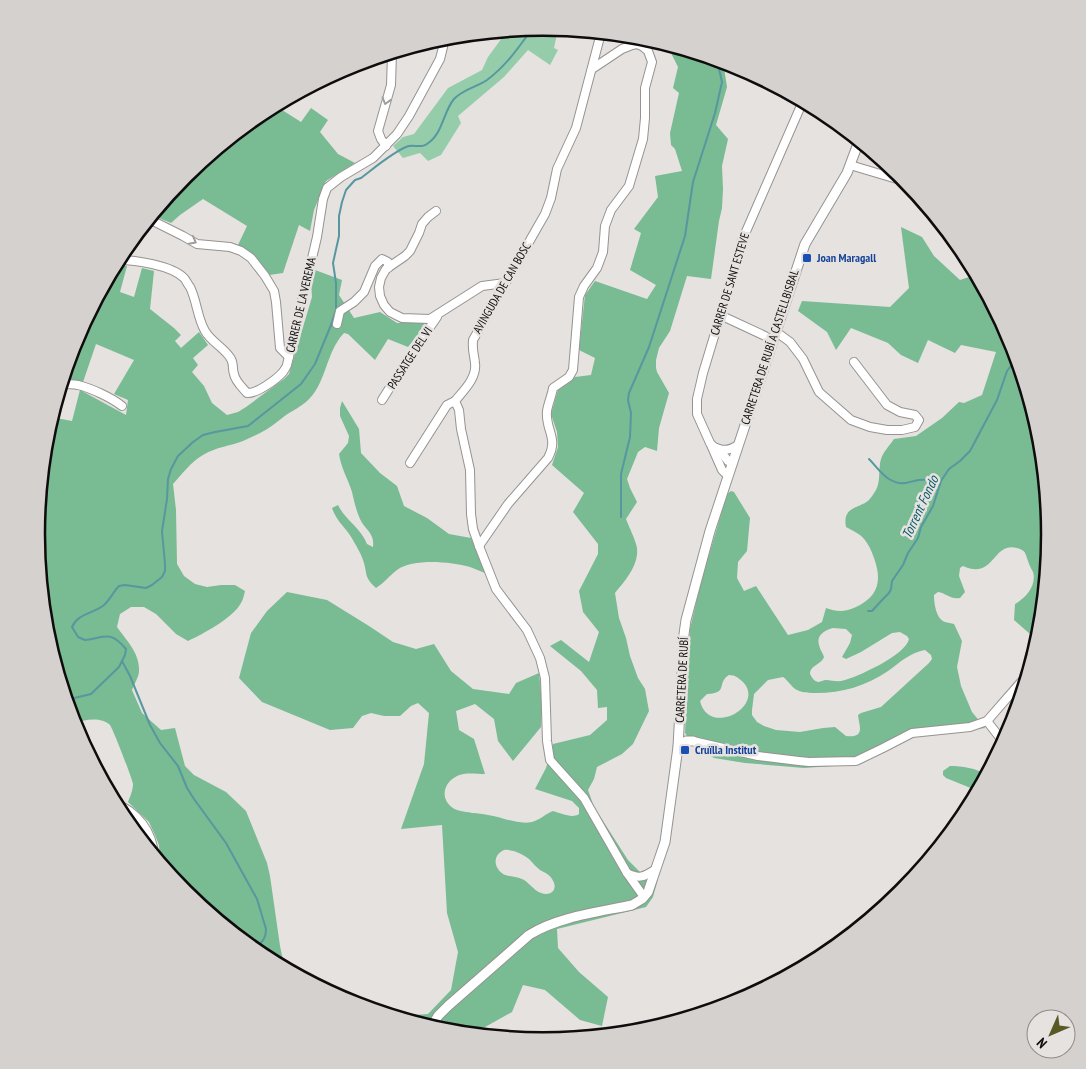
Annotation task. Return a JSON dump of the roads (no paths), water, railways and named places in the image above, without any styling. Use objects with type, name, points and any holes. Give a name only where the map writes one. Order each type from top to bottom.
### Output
[{"type":"street","name":"AVINGUDA DE CAN BOSC","points":[[410,463],[447,404],[455,401],[474,377],[473,340],[545,214],[551,198],[557,169],[576,128],[599,40]]},
{"type":"street","points":[[592,69],[622,49],[633,45]]},
{"type":"street","name":"CARRER DE LA VEREMA","points":[[128,260],[162,267],[184,278],[190,288],[206,332],[231,358],[234,374],[239,384],[247,393],[252,393],[274,380],[283,372],[287,365],[317,237],[322,199],[328,188],[373,158],[397,134],[440,59],[443,47]]},
{"type":"street","points":[[479,546],[508,504],[553,450],[547,412],[554,388],[569,377],[573,370],[579,297],[584,286],[597,268],[602,252],[605,226],[612,210],[628,186],[643,139],[645,88],[652,62],[648,51],[643,47]]},
{"type":"street","points":[[386,146],[378,131],[391,85],[392,60]]},
{"type":"street","name":"CARRER DE SANT ESTEVE","points":[[710,443],[728,461],[730,470],[722,470],[697,414],[697,399],[740,243],[800,108]]},
{"type":"street","name":"CARRETERA DE RUBÍ A CASTELLBISBAL","points":[[730,470],[805,244],[847,173],[857,148]]},
{"type":"street","points":[[850,165],[890,177]]},
{"type":"street","points":[[436,211],[422,224],[410,251],[388,268],[381,278],[380,296],[390,312],[402,318],[430,319],[482,286],[505,283]]},
{"type":"street","points":[[155,222],[197,244],[230,247],[241,251],[251,258],[274,291],[280,348],[289,357]]},
{"type":"street","points":[[337,324],[340,311],[354,302],[364,292],[375,266],[382,258],[388,262],[388,268]]},
{"type":"street","name":"PASSATGE DEL VI","points":[[382,400],[438,315]]},
{"type":"street","points":[[720,315],[772,341]]},
{"type":"street","points":[[775,331],[790,342],[802,359],[819,392],[852,420],[870,427],[887,430],[902,430],[915,427],[919,420],[915,415],[900,412],[887,405],[854,362]]},
{"type":"street","points":[[68,384],[83,386],[122,406]]},
{"type":"street","points":[[455,401],[459,410],[470,470],[473,529],[496,589],[527,630],[540,658],[545,678],[547,741],[550,760],[584,798],[634,883],[645,886]]},
{"type":"street","points":[[718,449],[732,449],[738,445]]},
{"type":"street","name":"CARRETERA DE RUBÍ","points":[[645,886],[656,869],[665,842],[678,747],[686,620],[710,531],[730,470]]},
{"type":"street","points":[[679,733],[693,741],[758,756],[808,762],[856,761],[912,733],[970,727],[987,722],[1017,686]]},
{"type":"street","points":[[987,722],[998,736]]},
{"type":"street","points":[[678,747],[686,742],[693,741]]},
{"type":"street","points":[[129,811],[142,823],[152,843]]},
{"type":"street","points":[[627,873],[645,886]]},
{"type":"street","points":[[435,1021],[448,1006],[534,932],[560,921],[632,905],[645,886]]},
{"type":"waterway","points":[[72,698],[91,694],[119,667],[126,649],[111,637],[85,640],[78,637],[72,627],[75,622],[82,616],[104,605],[119,586],[146,588],[162,577],[165,571],[162,531],[168,479],[178,456],[203,435],[248,426],[301,384],[315,364],[336,310],[336,283],[333,263],[339,236],[339,216],[346,190],[355,180],[361,178],[397,151],[409,146],[425,145],[432,140],[440,129],[447,110],[454,99],[494,75],[512,56],[526,37]]},
{"type":"waterway","points":[[621,517],[621,474],[630,437],[631,413],[628,400],[629,393],[649,347],[685,236],[693,182],[715,113],[722,82],[719,69]]},
{"type":"waterway","name":"Torrent Fondo","points":[[868,611],[872,611],[889,593],[892,581],[918,538],[921,527],[933,506],[941,481],[949,469],[970,451],[997,400],[1007,371],[1011,365]]},
{"type":"waterway","points":[[869,459],[886,477],[898,483],[919,480],[939,481]]},
{"type":"waterway","points":[[122,661],[150,725],[160,743],[178,766],[194,799],[226,843],[257,899],[266,929],[264,939],[260,945]]},
{"type":"place","name":"Joan Maragall","points":[[807,258]]},
{"type":"place","name":"Cruïlla Institut","points":[[685,750]]}]
